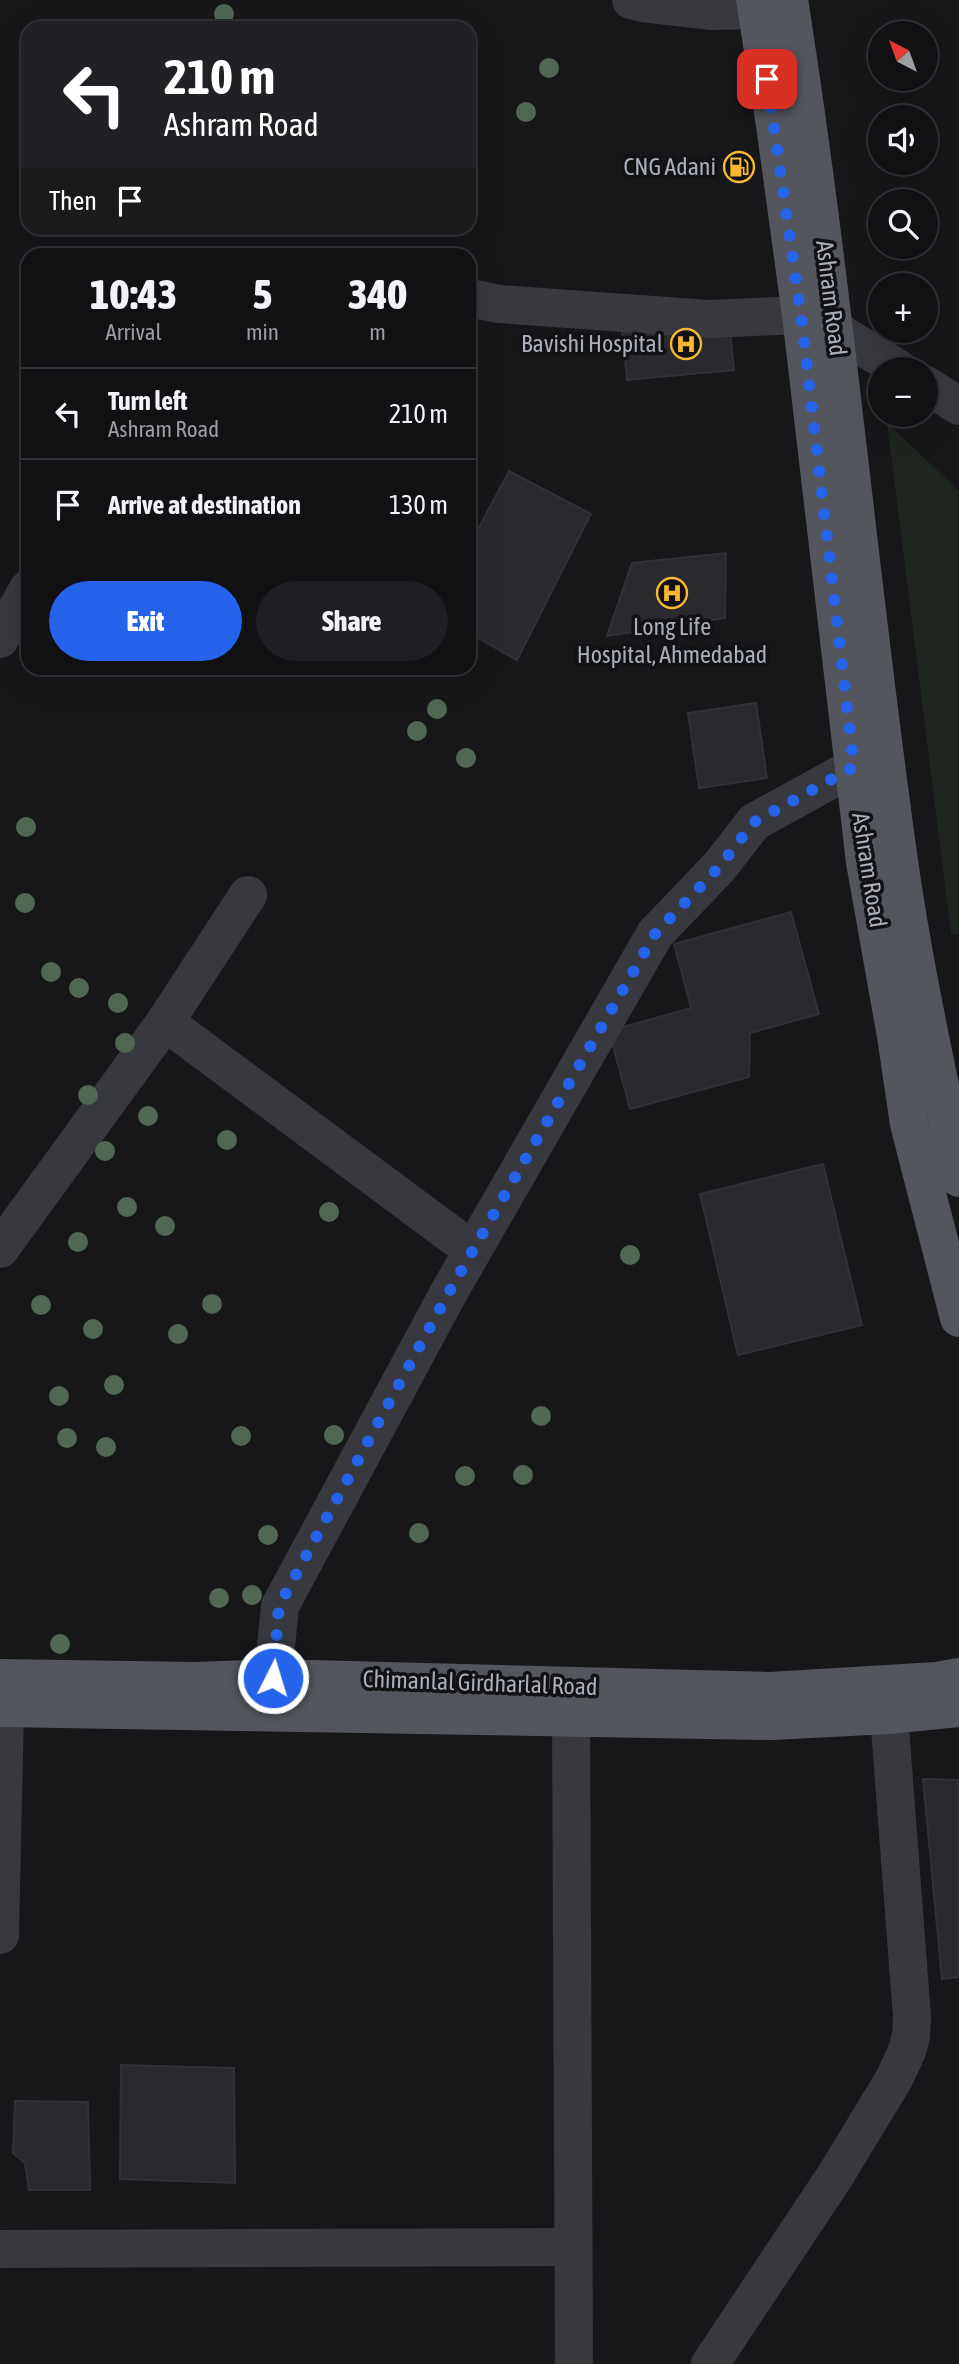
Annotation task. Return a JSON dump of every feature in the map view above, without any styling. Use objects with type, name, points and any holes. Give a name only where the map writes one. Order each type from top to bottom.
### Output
[{"type":"main road","name":"Ashram Road","points":[[766,3],[775,125],[801,315],[866,862],[897,1036],[909,1124],[959,1318]]},
{"type":"main road","name":"Ashram Road","points":[[766,3],[808,120],[899,857],[929,1029],[959,1178]]},
{"type":"main road","name":"Chimanlal Girdharlal Road","points":[[2,1698],[197,1681],[273,1678],[770,1691],[937,1681],[959,1677]]},
{"type":"main road","name":"Chimanlal Girdharlal Road","points":[[2,1698],[771,1721],[889,1715],[959,1708]]},
{"type":"street","points":[[631,0],[712,11],[766,3]]},
{"type":"street","points":[[476,299],[499,304],[708,319],[801,315]]},
{"type":"street","points":[[835,330],[879,357]]},
{"type":"street","points":[[938,393],[959,406]]},
{"type":"street","points":[[0,637],[21,601]]},
{"type":"street","points":[[273,1678],[279,1606],[472,1250],[655,934],[720,866],[754,822],[854,767]]},
{"type":"street","points":[[0,1249],[165,1022],[248,895]]},
{"type":"street","points":[[165,1022],[472,1250]]},
{"type":"street","points":[[0,1935],[2,1698]]},
{"type":"street","points":[[710,2364],[835,2176],[908,2051],[912,2036],[912,2017],[889,1715]]},
{"type":"street","points":[[571,1717],[574,2364]]},
{"type":"street","points":[[0,2249],[573,2247]]},
{"type":"shaded area","points":[[888,427],[891,427],[959,491],[959,934],[951,934]]},
{"type":"building","points":[[729,321],[734,370],[627,380],[622,331]]},
{"type":"building","points":[[509,471],[591,514],[517,660],[476,637],[476,533]]},
{"type":"building","points":[[726,553],[725,618],[607,636],[632,563]]},
{"type":"building","points":[[756,703],[767,778],[699,788],[688,713]]},
{"type":"building","points":[[791,912],[819,1014],[750,1033],[749,1077],[630,1109],[609,1031],[691,1008],[674,944]]},
{"type":"building","points":[[823,1164],[862,1325],[738,1355],[700,1194]]},
{"type":"building","points":[[923,1779],[959,1780],[959,1977],[942,1979]]},
{"type":"building","points":[[121,2065],[234,2068],[235,2183],[120,2179]]},
{"type":"building","points":[[15,2101],[88,2102],[90,2190],[29,2190],[25,2163],[13,2153]]},
{"type":"place","name":"CNG Adani","points":[[739,167]]},
{"type":"place","name":"Bavishi Hospital","points":[[686,344]]},
{"type":"place","name":"Long Life Hospital, Ahmedabad","points":[[672,593]]},
{"type":"route","points":[[273,1678],[279,1606],[449,1292],[655,934],[720,866],[754,822],[854,767],[801,315],[767,79]]}]
